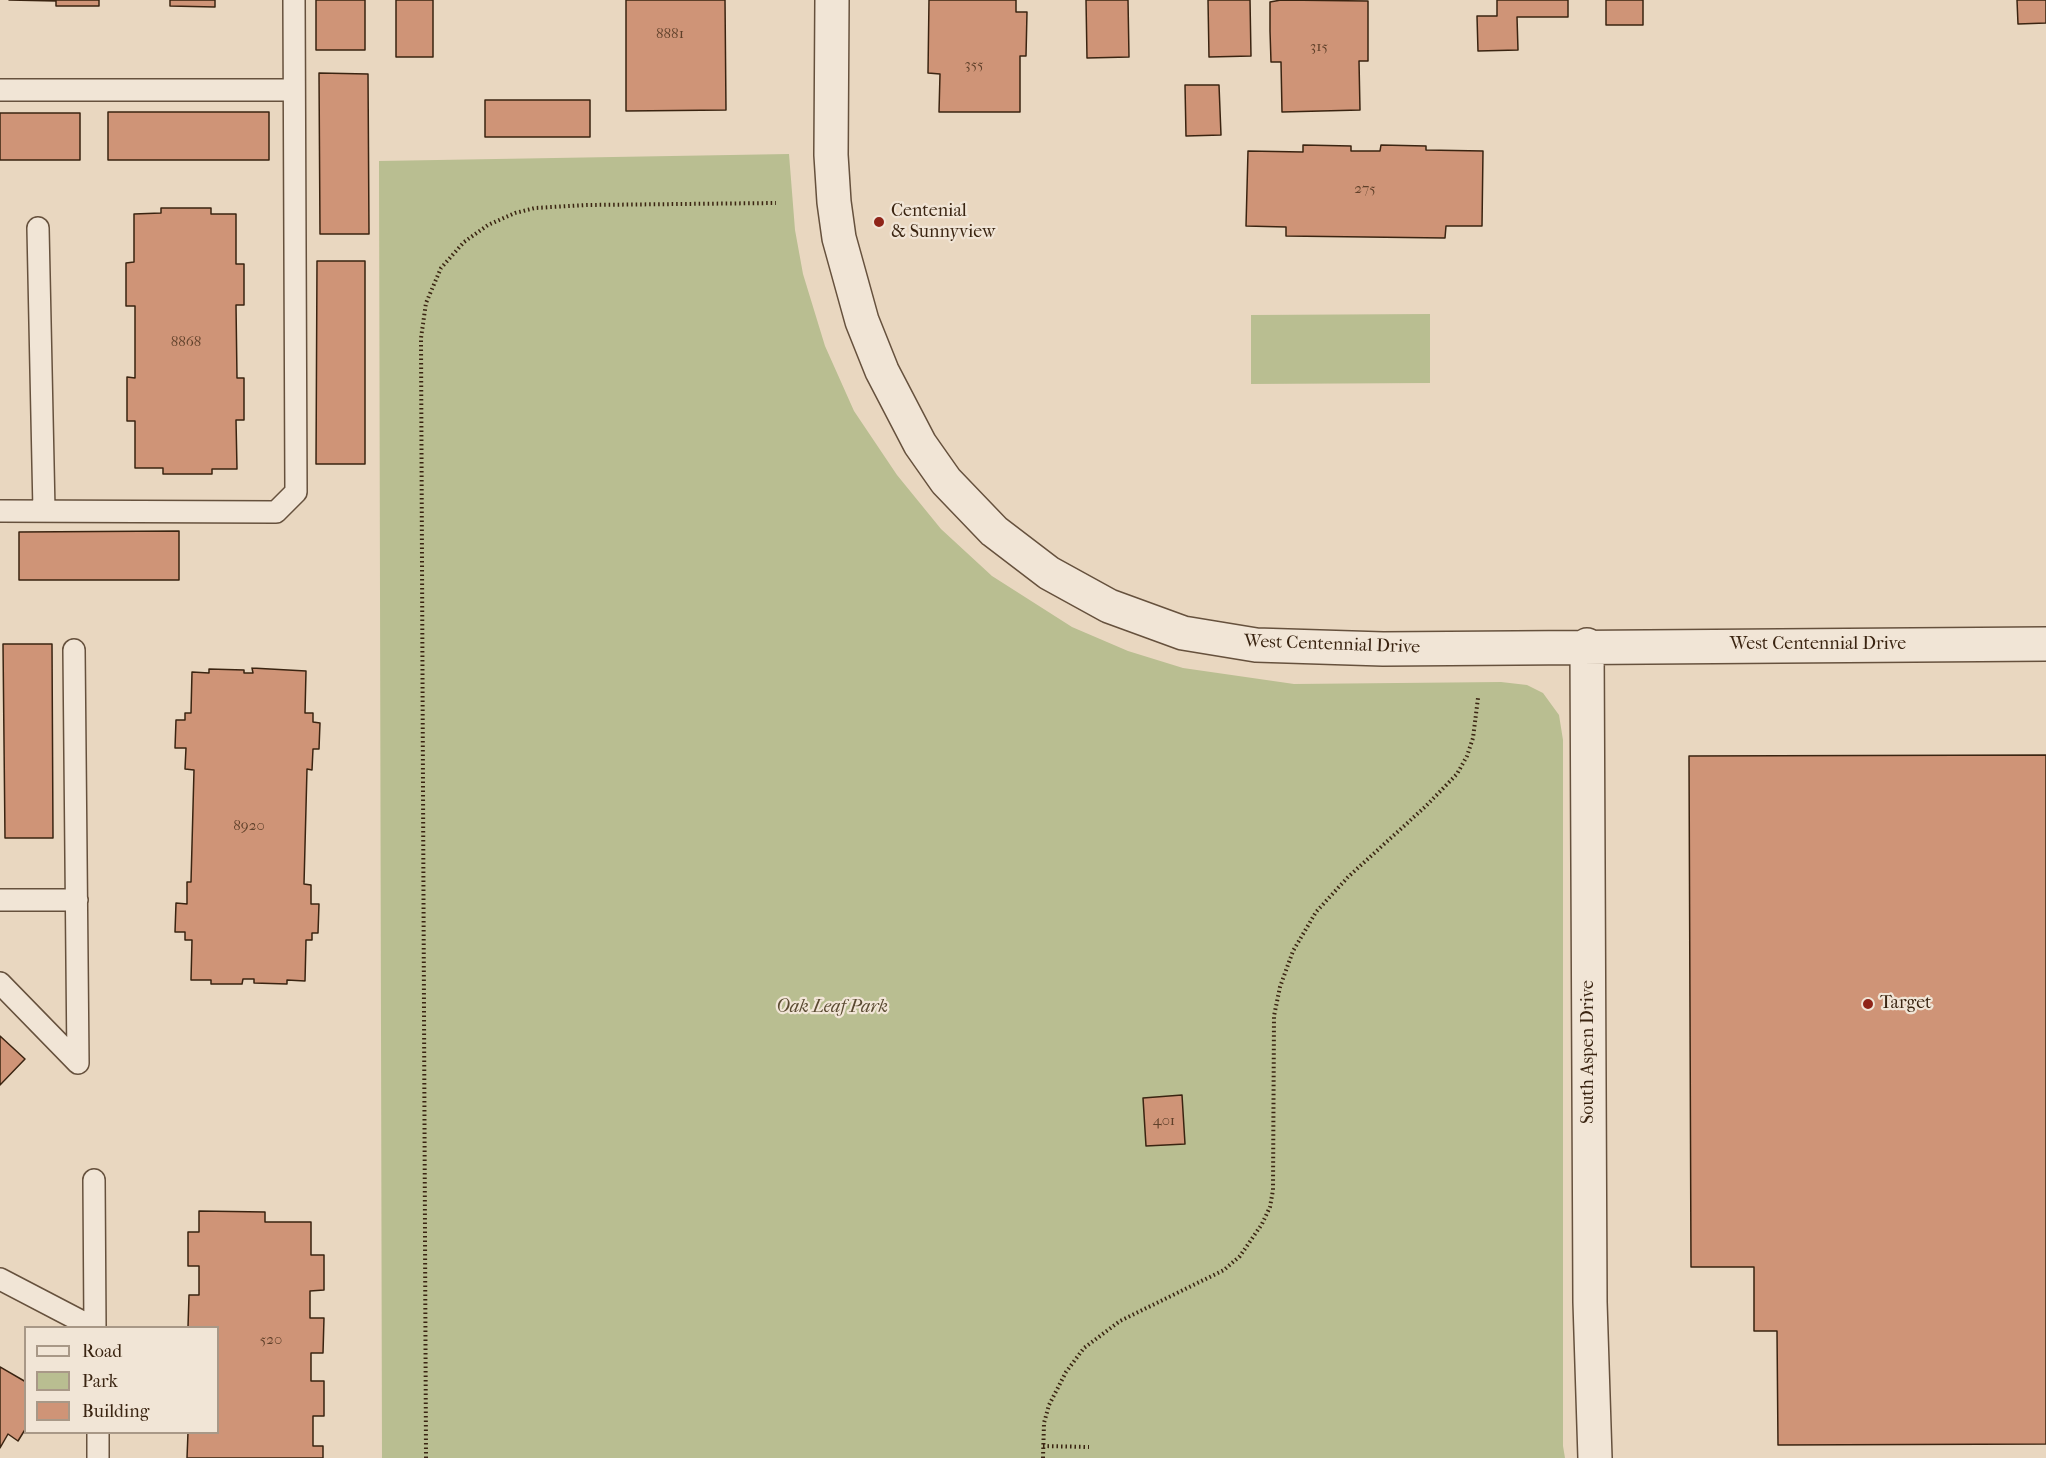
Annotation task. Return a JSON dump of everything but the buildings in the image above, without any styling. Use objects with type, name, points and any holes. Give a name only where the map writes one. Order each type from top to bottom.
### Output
[{"type":"street","name":"West Centennial Drive","points":[[832,0],[831,155],[839,238],[862,321],[882,371],[920,444],[946,481],[994,531],[1049,573],[1109,606],[1183,633],[1256,645],[1383,649],[1587,645],[2046,644]]},
{"type":"street","name":"South Aspen Drive","points":[[1587,645],[1590,1302],[1595,1458]]},
{"type":"lane","points":[[0,511],[276,512],[296,492],[294,0]]},
{"type":"lane","points":[[0,90],[294,90]]},
{"type":"lane","points":[[38,228],[44,511]]},
{"type":"lane","points":[[0,984],[78,1063],[74,650]]},
{"type":"lane","points":[[0,900],[77,900]]},
{"type":"lane","points":[[94,1180],[94,1326]]},
{"type":"lane","points":[[0,1279],[90,1326]]},
{"type":"lane","points":[[98,1434],[98,1458]]},
{"type":"path","points":[[426,1458],[421,338],[426,303],[441,268],[464,242],[488,225],[515,213],[535,208],[587,205],[777,203]]},
{"type":"path","points":[[1043,1458],[1049,1405],[1066,1372],[1084,1348],[1120,1321],[1224,1270],[1240,1256],[1262,1224],[1270,1207],[1273,1190],[1275,1016],[1280,987],[1293,951],[1316,912],[1340,886],[1457,774],[1467,756],[1473,738],[1478,698]]},
{"type":"path","points":[[1043,1446],[1089,1447]]},
{"type":"green space","name":"Oak Leaf Park","points":[[789,154],[795,230],[803,274],[825,346],[854,411],[897,475],[941,529],[992,576],[1072,627],[1128,651],[1183,668],[1294,684],[1501,682],[1527,685],[1543,693],[1559,715],[1563,740],[1563,1446],[1565,1458],[382,1458],[379,161]]},
{"type":"green space","points":[[1430,314],[1430,383],[1251,384],[1251,315]]},
{"type":"place","name":"Centenial & Sunnyview","points":[[879,222]]},
{"type":"place","name":"Target","points":[[1868,1004]]}]
